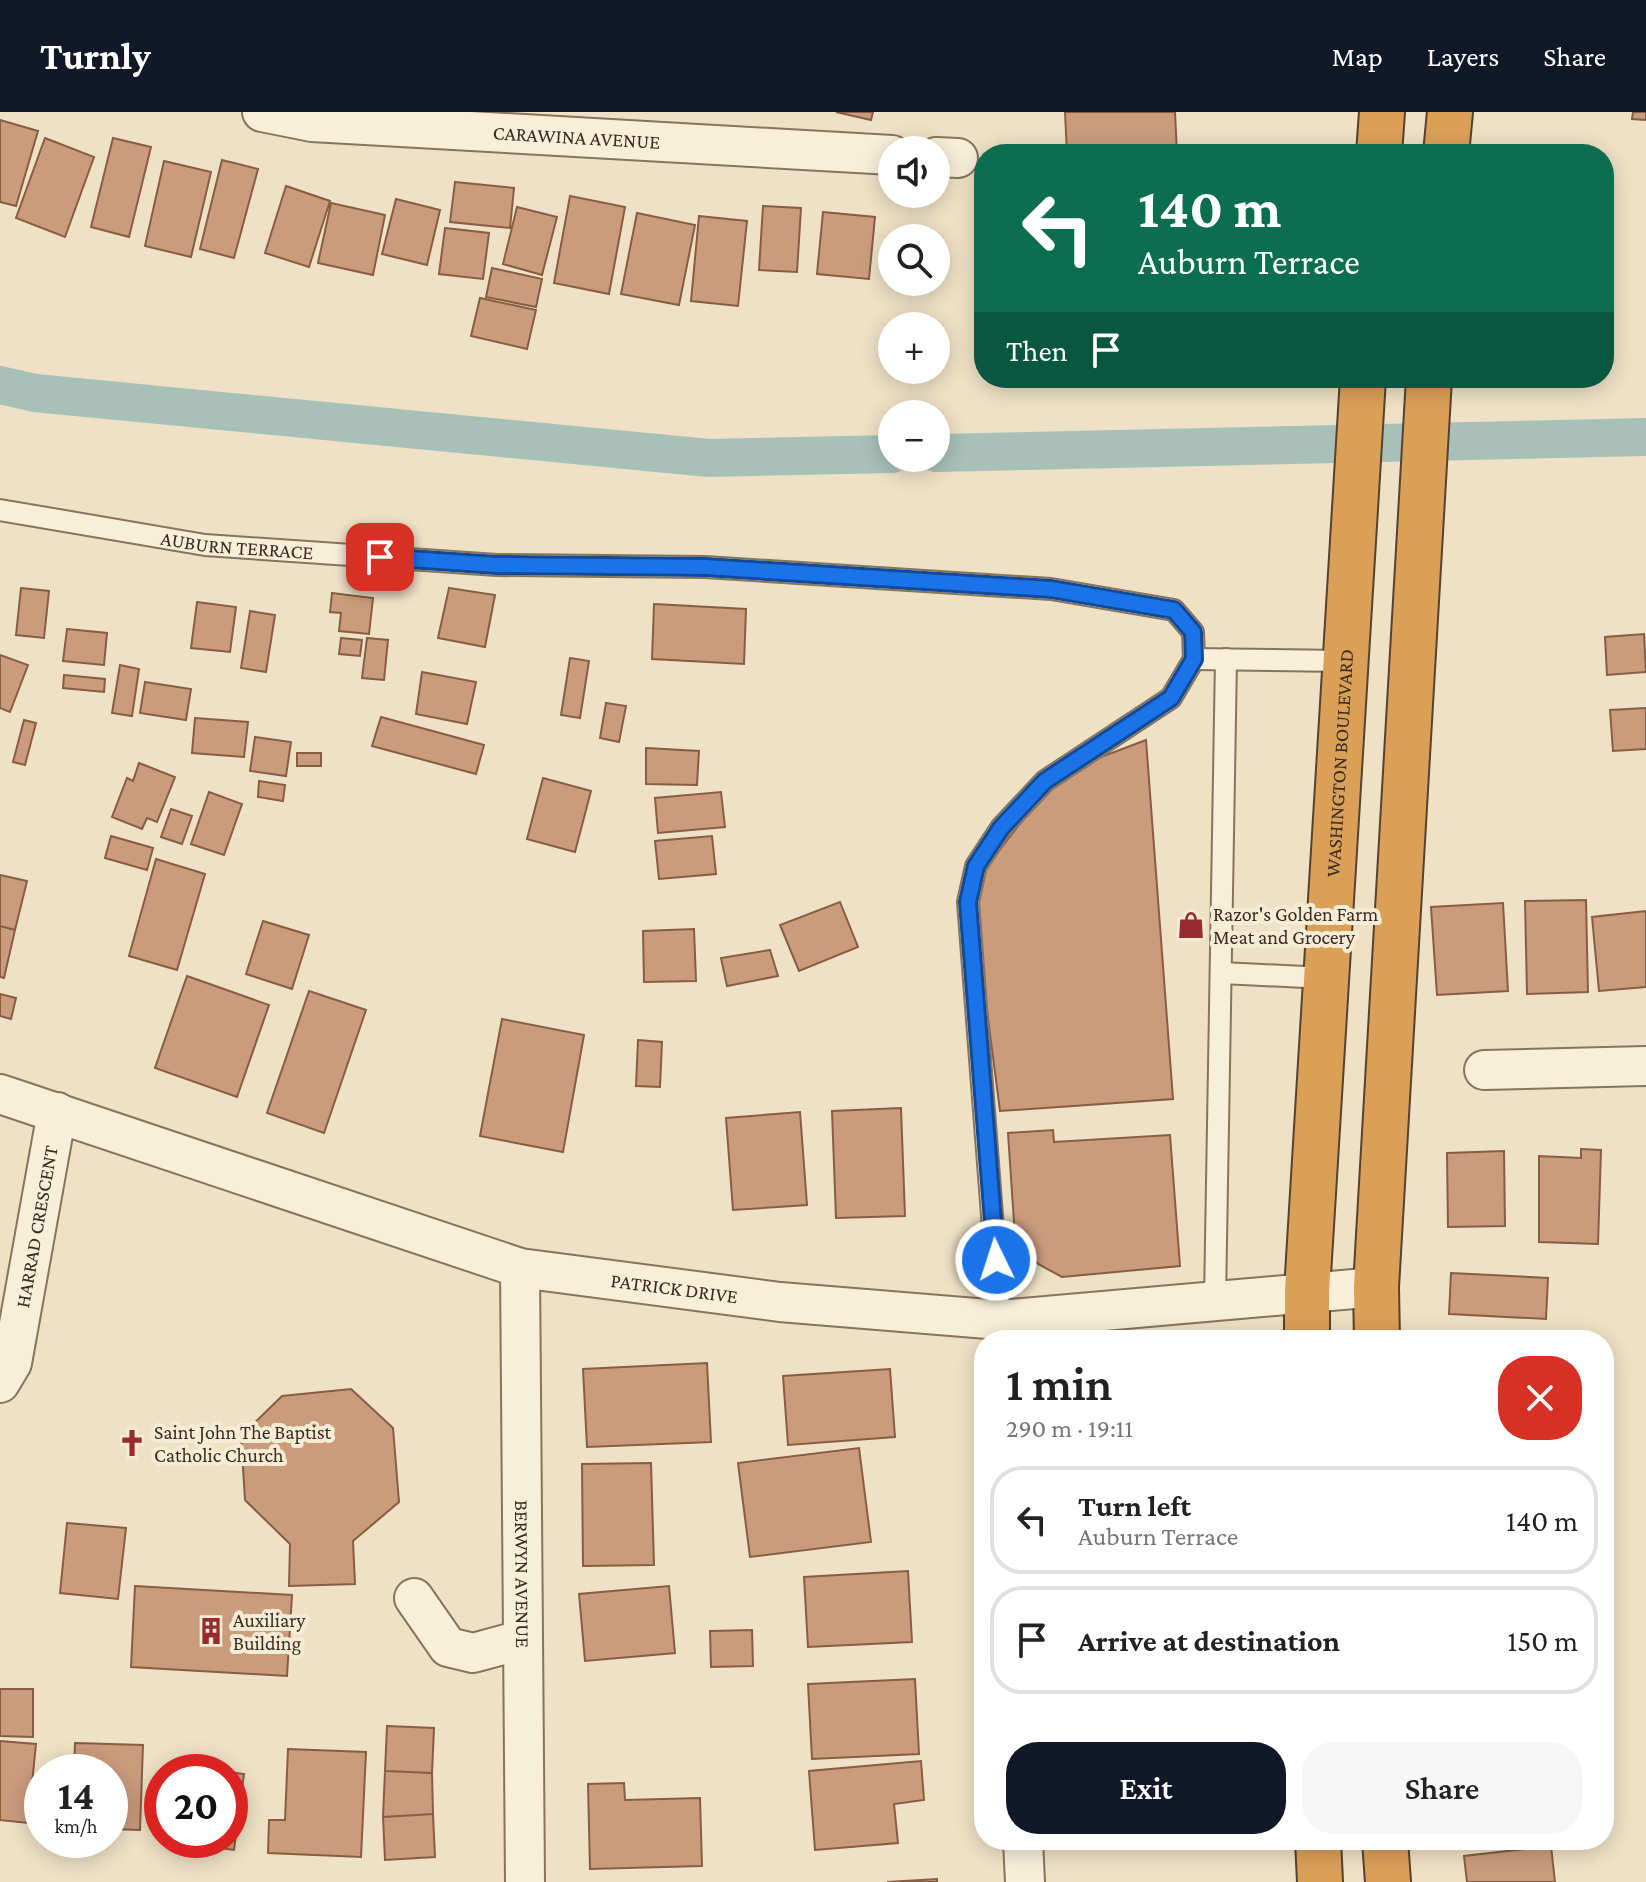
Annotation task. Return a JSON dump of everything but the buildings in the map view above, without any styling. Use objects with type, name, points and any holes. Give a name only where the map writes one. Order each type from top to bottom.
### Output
[{"type":"highway","points":[[1380,144],[1382,112]]},
{"type":"highway","points":[[1447,144],[1450,112]]},
{"type":"highway","name":"WASHINGTON BOULEVARD","points":[[1307,1330],[1362,388]]},
{"type":"highway","points":[[1377,1330],[1376,1287],[1423,534],[1429,388]]},
{"type":"highway","points":[[1318,1850],[1320,1882]]},
{"type":"highway","points":[[1386,1850],[1388,1882]]},
{"type":"street","name":"CARAWINA AVENUE","points":[[262,112],[313,117],[711,128],[878,153]]},
{"type":"street","points":[[1484,1070],[1646,1066]]},
{"type":"street","name":"PATRICK DRIVE","points":[[0,1094],[520,1268],[1001,1330],[1215,1300],[1376,1287]]},
{"type":"street","name":"HARRAD CRESCENT","points":[[0,1383],[12,1363],[57,1112]]},
{"type":"street","name":"BERWYN AVENUE","points":[[520,1268],[525,1882]]},
{"type":"street","points":[[414,1598],[448,1647],[473,1653],[521,1640]]},
{"type":"street","points":[[1023,1850],[1025,1882]]},
{"type":"lane","name":"AUBURN TERRACE","points":[[0,510],[205,545],[497,565],[705,567],[1051,589],[1174,610],[1193,632],[1194,659]]},
{"type":"lane","points":[[1001,1330],[968,902],[976,866],[1001,828],[1045,781],[1171,698],[1194,659],[1345,661]]},
{"type":"lane","points":[[1215,1300],[1226,659]]},
{"type":"lane","points":[[1222,973],[1326,978]]},
{"type":"waterway","points":[[0,385],[35,393],[709,458],[878,454]]},
{"type":"waterway","points":[[950,453],[1646,437]]},
{"type":"place","name":"Razor's Golden Farm Meat and Grocery","points":[[1191,925]]},
{"type":"place","name":"Saint John The Baptist Catholic Church","points":[[132,1443]]},
{"type":"place","name":"Auxiliary Building","points":[[211,1631]]},
{"type":"route","points":[[380,557],[497,565],[705,567],[1051,589],[1174,610],[1193,632],[1194,659],[1171,698],[1045,781],[1001,828],[976,866],[968,902],[996,1260]]}]
